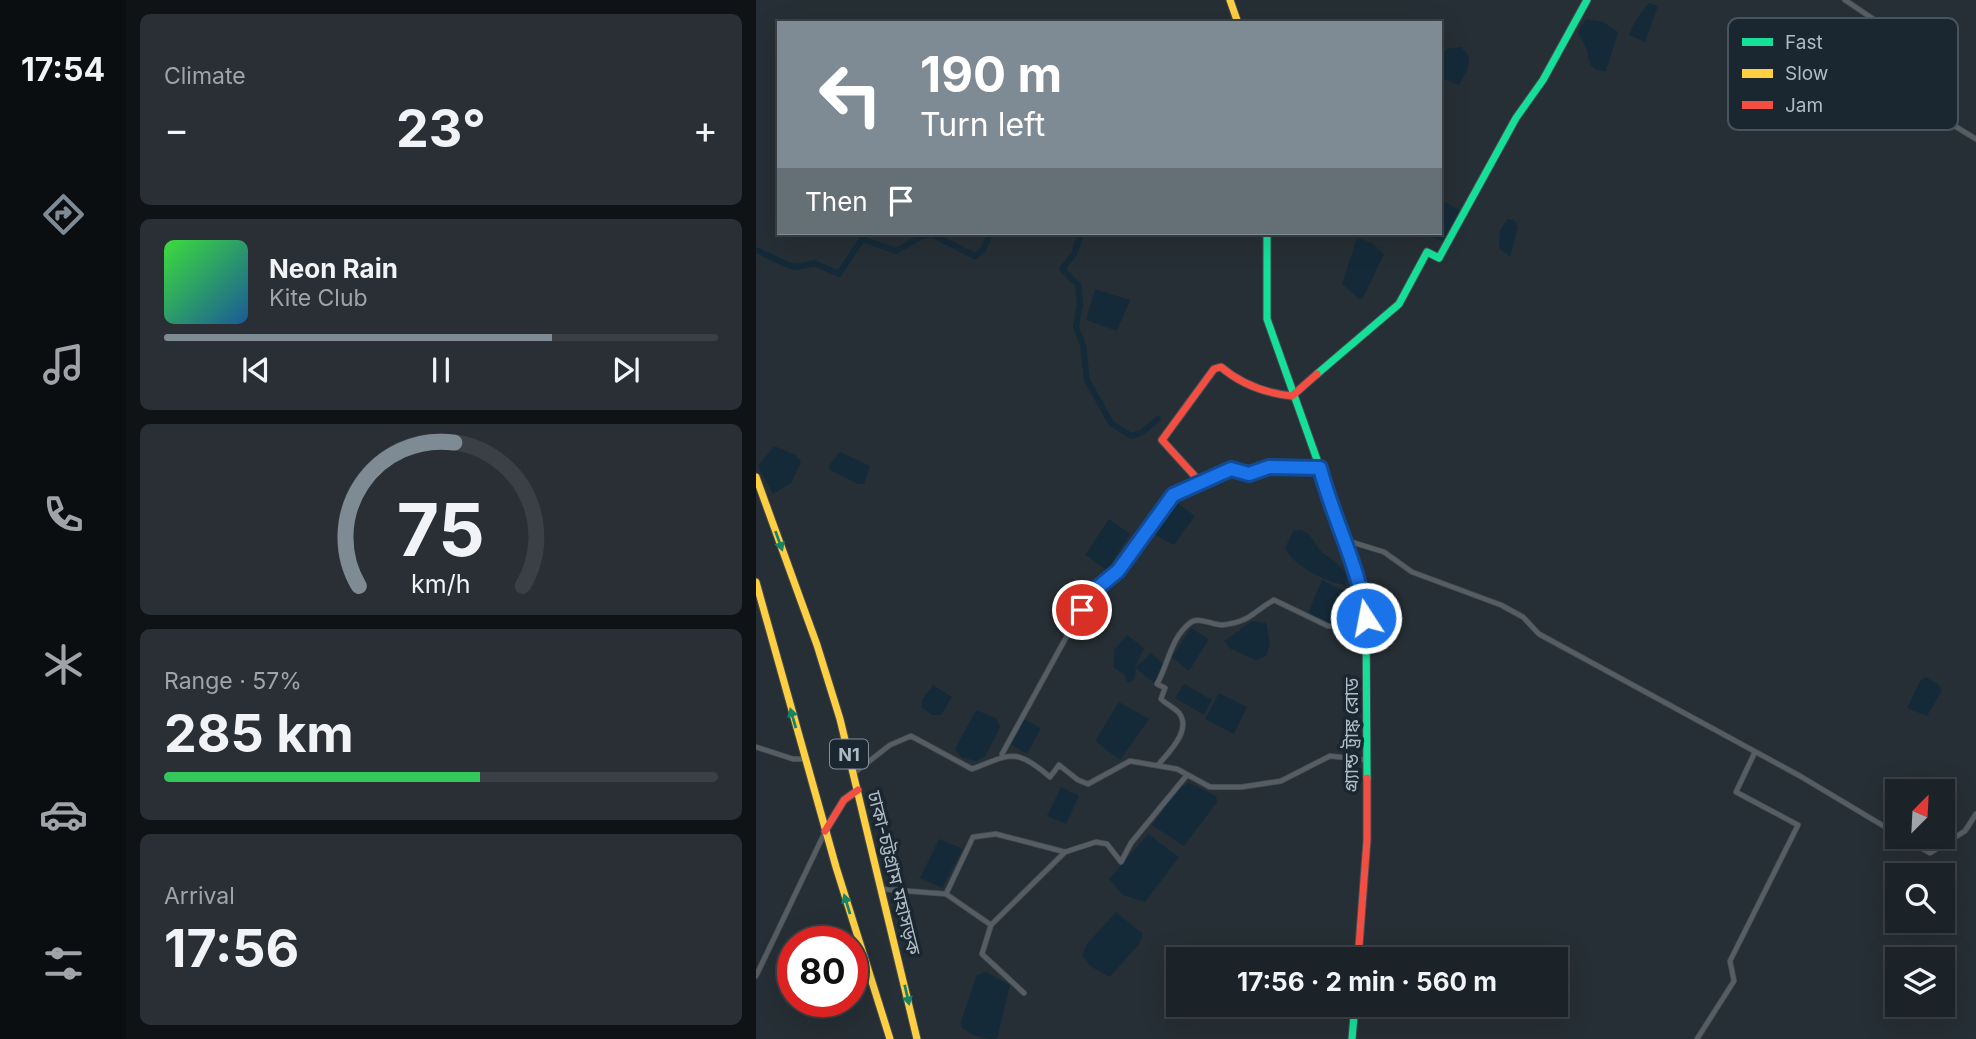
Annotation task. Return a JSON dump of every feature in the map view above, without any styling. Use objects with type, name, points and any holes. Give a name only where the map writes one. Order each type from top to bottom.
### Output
[{"type":"main road","points":[[1230,0],[1237,21]]},
{"type":"main road","points":[[1202,484],[1162,440],[1214,369],[1221,367],[1237,381],[1249,386],[1292,396],[1399,304],[1427,252],[1439,258],[1516,118],[1543,80],[1587,0]]},
{"type":"main road","name":"গ্র্যান্ড ট্রাঙ্ক রোড","points":[[1267,235],[1268,319],[1292,396],[1320,468],[1341,539],[1357,578],[1367,627],[1367,839],[1359,947]]},
{"type":"main road","name":"ঢাকা-চট্টগ্রাম মহাসড়ক","points":[[756,477],[817,645],[858,790],[917,1039]]},
{"type":"main road","name":"N1","points":[[756,582],[825,831],[890,1039]]},
{"type":"main road","points":[[825,831],[844,800],[858,790]]},
{"type":"main road","points":[[1352,1039],[1353,1017]]},
{"type":"street","points":[[1846,0],[1872,18]]},
{"type":"street","points":[[1958,128],[1976,139]]},
{"type":"street","points":[[1001,755],[1090,594],[1118,571],[1173,495],[1231,469],[1249,474],[1269,467],[1320,468]]},
{"type":"street","points":[[1341,539],[1384,552],[1412,572],[1501,605],[1524,617],[1539,634],[1755,752],[1885,827]]},
{"type":"street","points":[[1159,764],[1176,743],[1182,722],[1179,713],[1161,699],[1165,688],[1157,684],[1168,664],[1168,655],[1190,623],[1196,620],[1219,625],[1244,621],[1261,612],[1264,605],[1274,600],[1328,626],[1367,627]]},
{"type":"street","points":[[853,774],[890,745],[911,736],[972,769],[1001,755],[1012,754],[1050,777],[1059,765],[1078,780],[1088,784],[1130,761],[1159,764],[1210,787],[1242,787],[1281,781],[1330,756],[1367,760]]},
{"type":"street","points":[[756,747],[793,759],[805,759]]},
{"type":"street","points":[[1697,1039],[1734,981],[1730,961],[1798,825],[1736,792],[1755,752]]},
{"type":"street","points":[[1024,993],[982,954],[991,925],[1065,852],[1096,842],[1107,845],[1118,862],[1121,862],[1131,843],[1187,775]]},
{"type":"street","points":[[1955,837],[1965,831],[1976,814]]},
{"type":"street","points":[[756,976],[825,831]]},
{"type":"street","points":[[946,894],[973,837],[996,834],[1065,852]]},
{"type":"street","points":[[881,889],[946,894],[991,925]]},
{"type":"water","points":[[1649,3],[1658,6],[1645,42],[1629,35],[1635,21]]},
{"type":"water","points":[[1586,19],[1603,22],[1618,32],[1606,71],[1593,67],[1578,32]]},
{"type":"water","points":[[1461,47],[1469,56],[1468,68],[1459,85],[1442,78],[1442,56],[1446,49]]},
{"type":"water","points":[[1442,201],[1460,210],[1443,241],[1427,235],[1442,235]]},
{"type":"water","points":[[1507,219],[1514,220],[1518,227],[1510,257],[1499,248],[1500,230]]},
{"type":"water","points":[[1357,238],[1372,243],[1384,254],[1363,298],[1359,299],[1342,284]]},
{"type":"water","points":[[1095,289],[1130,300],[1117,331],[1086,320]]},
{"type":"water","points":[[774,446],[796,455],[801,462],[791,483],[773,494],[758,466]]},
{"type":"water","points":[[840,452],[870,466],[864,484],[858,484],[830,470],[829,465]]},
{"type":"water","points":[[1176,502],[1195,516],[1174,545],[1157,536],[1153,529]]},
{"type":"water","points":[[1109,519],[1130,534],[1107,570],[1085,555]]},
{"type":"water","points":[[1301,530],[1339,565],[1345,573],[1346,585],[1312,572],[1289,555],[1285,548],[1293,531]]},
{"type":"water","points":[[1322,580],[1345,592],[1341,624],[1330,625],[1308,613]]},
{"type":"water","points":[[1252,621],[1266,623],[1270,644],[1266,656],[1256,660],[1231,649],[1224,641]]},
{"type":"water","points":[[1191,628],[1209,639],[1189,671],[1172,657]]},
{"type":"water","points":[[1127,635],[1144,648],[1135,668],[1151,653],[1164,665],[1154,683],[1136,668],[1134,680],[1127,683],[1124,674],[1114,668],[1114,650]]},
{"type":"water","points":[[1926,677],[1938,684],[1942,690],[1927,716],[1907,708],[1920,681]]},
{"type":"water","points":[[1184,684],[1212,700],[1204,715],[1175,698]]},
{"type":"water","points":[[933,685],[952,697],[941,715],[932,715],[922,707],[922,700]]},
{"type":"water","points":[[1219,693],[1247,707],[1234,734],[1205,719]]},
{"type":"water","points":[[1119,702],[1149,719],[1120,760],[1095,741]]},
{"type":"water","points":[[976,710],[996,718],[1000,727],[985,757],[976,761],[961,757],[955,749]]},
{"type":"water","points":[[1023,719],[1041,728],[1027,754],[1010,744]]},
{"type":"water","points":[[1189,783],[1216,796],[1217,802],[1184,846],[1152,825],[1179,788]]},
{"type":"water","points":[[1061,787],[1079,796],[1066,824],[1047,816]]},
{"type":"water","points":[[1148,834],[1179,857],[1145,902],[1123,895],[1109,879]]},
{"type":"water","points":[[939,839],[963,849],[942,888],[920,878]]},
{"type":"water","points":[[1116,912],[1143,934],[1140,943],[1110,977],[1090,966],[1082,955],[1087,944]]},
{"type":"water","points":[[986,972],[1010,985],[997,1039],[979,1036],[962,1028],[961,1021],[977,975]]},
{"type":"waterway","points":[[756,250],[788,265],[797,267],[814,263],[839,274],[862,239],[896,251],[923,236],[933,235]]},
{"type":"waterway","points":[[933,235],[975,256],[983,250],[989,235]]},
{"type":"waterway","points":[[1080,235],[1074,254],[1062,269],[1078,285],[1080,304],[1076,327],[1083,345],[1087,380],[1111,423],[1131,436],[1141,433],[1158,419]]},
{"type":"traffic: fast","points":[[1317,374],[1399,304],[1427,252],[1439,258],[1516,118],[1543,80],[1587,0]]},
{"type":"traffic: fast","points":[[1267,235],[1267,319],[1320,468],[1341,539],[1358,578],[1366,618],[1367,778]]},
{"type":"traffic: fast","points":[[1352,1039],[1354,1017]]},
{"type":"traffic: slow","points":[[1230,0],[1237,21]]},
{"type":"traffic: slow","points":[[756,477],[817,645],[840,719],[917,1039]]},
{"type":"traffic: slow","points":[[756,582],[836,867],[890,1039]]},
{"type":"traffic: jam","points":[[1202,484],[1162,440],[1214,369],[1221,367],[1254,387],[1292,396],[1317,374]]},
{"type":"traffic: jam","points":[[1359,947],[1367,840],[1367,778]]},
{"type":"traffic: jam","points":[[825,831],[844,800],[858,790]]},
{"type":"route","points":[[1082,610],[1090,594],[1118,571],[1173,495],[1192,489],[1231,469],[1249,474],[1269,467],[1320,468],[1341,539],[1357,578],[1366,618]]}]
